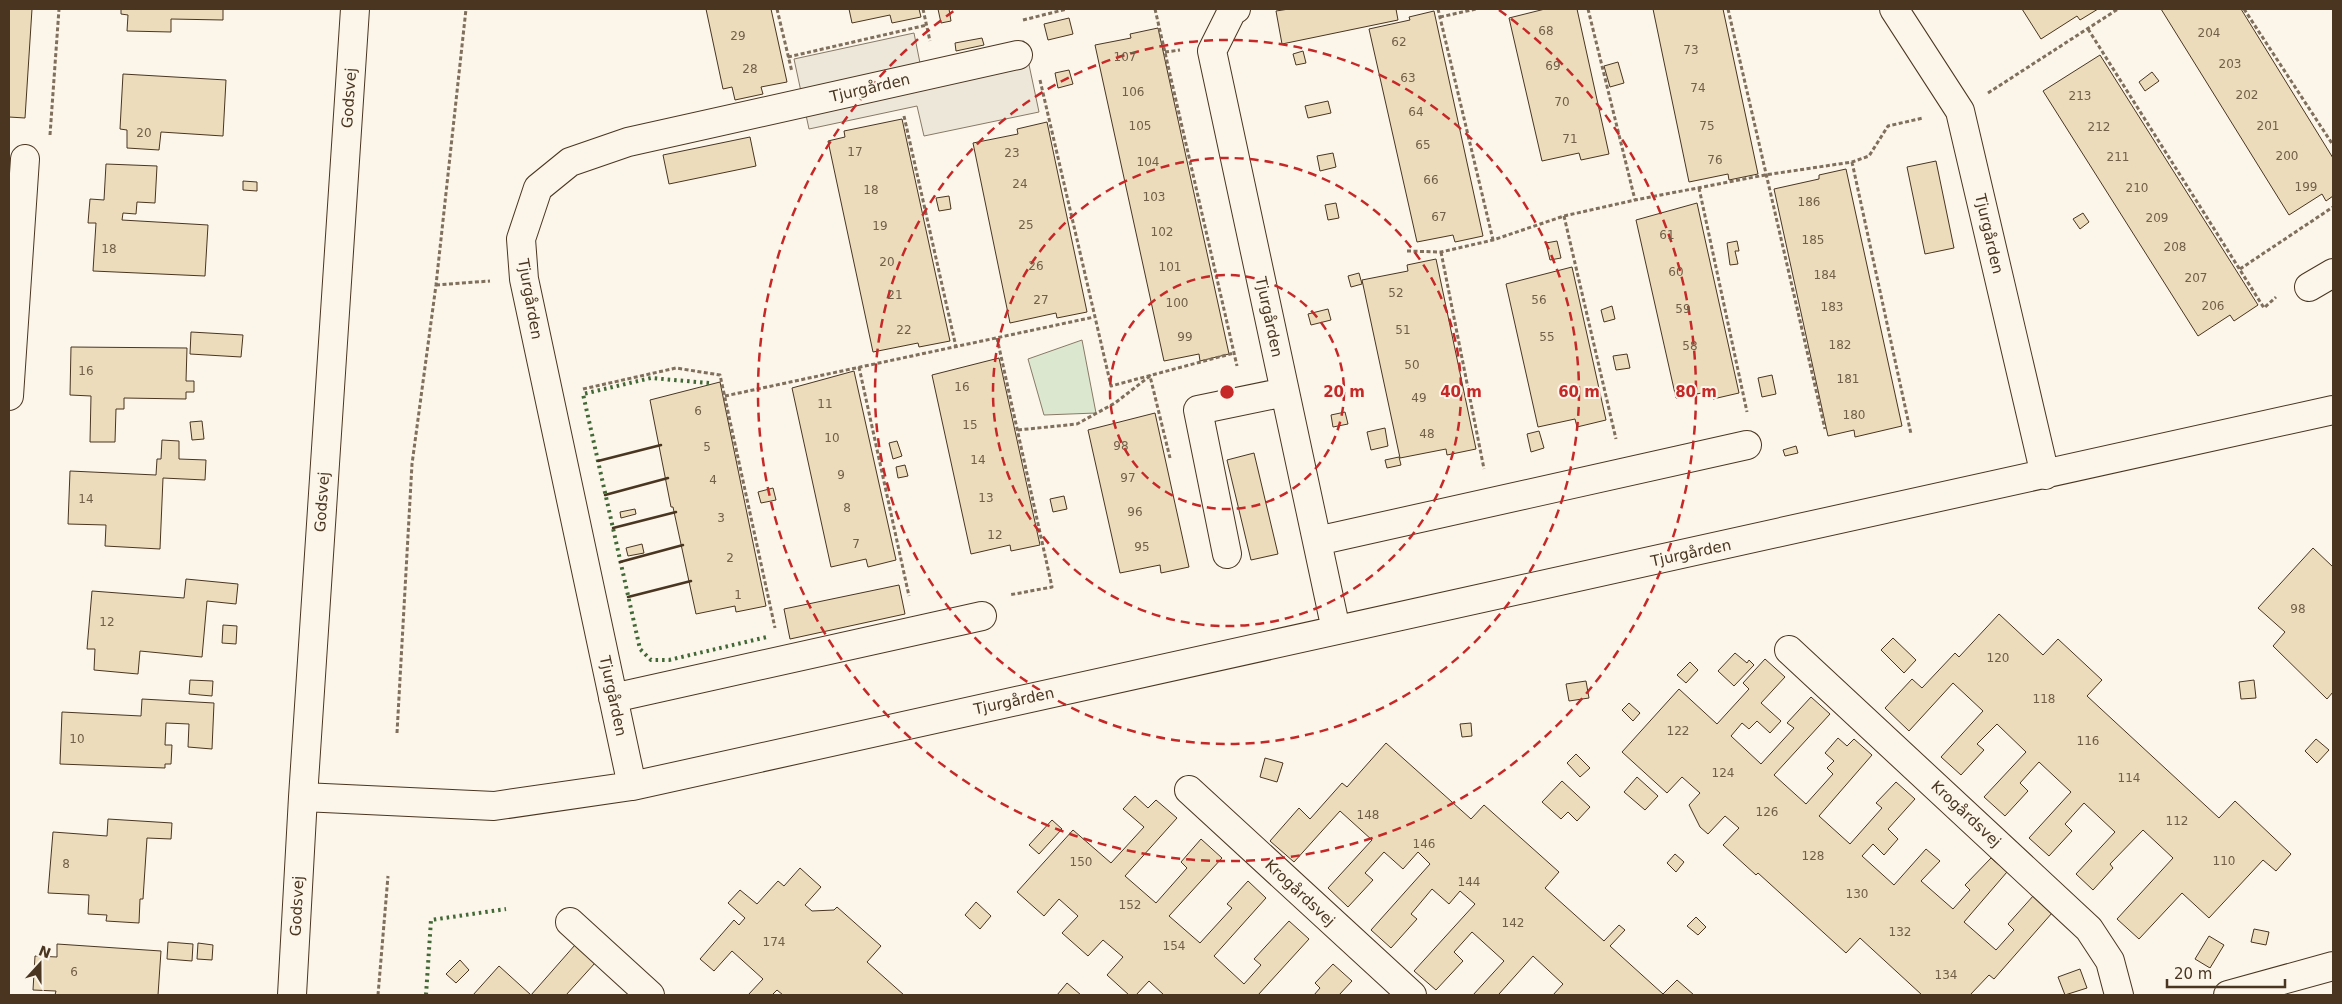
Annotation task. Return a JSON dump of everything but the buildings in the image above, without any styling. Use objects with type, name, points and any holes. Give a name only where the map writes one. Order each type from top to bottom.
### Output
[{"type":"street","name":"Godsvej","points":[[292,995],[302,798],[354,9]]},
{"type":"street","name":"Tjurgården","points":[[1236,9],[1232,11],[1212,51],[1336,630]]},
{"type":"street","name":"Tjurgården","points":[[1894,9],[1960,111],[2045,475]]},
{"type":"street","name":"Tjurgården","points":[[632,786],[524,279],[521,239],[538,188],[570,162],[628,142],[897,82],[1028,63]]},
{"type":"street","points":[[9,396],[25,159]]},
{"type":"street","points":[[2309,287],[2333,273]]},
{"type":"street","points":[[1227,554],[1198,410],[1285,392]]},
{"type":"street","name":"Tjurgården","points":[[302,798],[494,806],[632,786],[2333,410]]},
{"type":"street","points":[[1317,541],[1747,445]]},
{"type":"street","points":[[613,698],[982,616]]},
{"type":"street","name":"Krogårdsvej","points":[[1789,650],[2089,929],[2110,961],[2119,995]]},
{"type":"street","name":"Krogårdsvej","points":[[1189,790],[1412,995]]},
{"type":"street","points":[[570,922],[650,995]]},
{"type":"street","points":[[2228,995],[2333,966]]},
{"type":"path","points":[[25,159],[49,144],[59,9]]},
{"type":"path","points":[[397,733],[412,464],[436,284],[466,9]]},
{"type":"path","points":[[777,9],[799,104]]},
{"type":"path","points":[[1028,63],[1111,386],[1234,353],[1155,9]]},
{"type":"path","points":[[1438,9],[1493,240]]},
{"type":"path","points":[[1440,16],[1476,9]]},
{"type":"path","points":[[1588,9],[1635,200]]},
{"type":"path","points":[[1728,9],[1825,429]]},
{"type":"path","points":[[1407,251],[1441,252],[1493,240],[1564,216],[1635,200],[1765,175],[1852,162],[1868,156],[1888,126],[1960,111],[2118,9]]},
{"type":"path","points":[[2244,9],[2333,145]]},
{"type":"path","points":[[1026,19],[1028,27]]},
{"type":"path","points":[[788,57],[927,25]]},
{"type":"path","points":[[2088,29],[2264,308],[2280,294],[2309,287]]},
{"type":"path","points":[[897,82],[956,347]]},
{"type":"path","points":[[1852,162],[1911,434]]},
{"type":"path","points":[[1699,188],[1751,430],[1747,445]]},
{"type":"path","points":[[2240,269],[2333,207]]},
{"type":"path","points":[[1564,216],[1624,472]]},
{"type":"path","points":[[1441,252],[1490,502]]},
{"type":"path","points":[[436,284],[524,279]]},
{"type":"path","points":[[725,396],[1094,317]]},
{"type":"path","points":[[982,616],[991,599],[1052,587],[998,338]]},
{"type":"path","points":[[859,367],[916,630]]},
{"type":"path","points":[[549,397],[676,368],[720,375],[782,660]]},
{"type":"path","points":[[1018,430],[1077,424],[1116,403],[1150,376]]},
{"type":"path","points":[[378,995],[388,876]]},
{"type":"green space","points":[[1082,340],[1096,413],[1044,415],[1028,359]]},
{"type":"shaded area","points":[[914,33],[920,63],[1024,41],[1039,112],[924,136],[917,106],[809,129],[794,59]]},
{"type":"hedge","points":[[709,383],[651,378],[583,394],[640,649],[651,660],[669,660],[767,637]]},
{"type":"hedge","points":[[426,995],[431,920],[506,909]]},
{"type":"wall","points":[[598,461],[661,445]]},
{"type":"wall","points":[[605,495],[668,478]]},
{"type":"wall","points":[[613,528],[676,512]]},
{"type":"wall","points":[[620,562],[683,545]]},
{"type":"wall","points":[[628,597],[691,581]]}]
